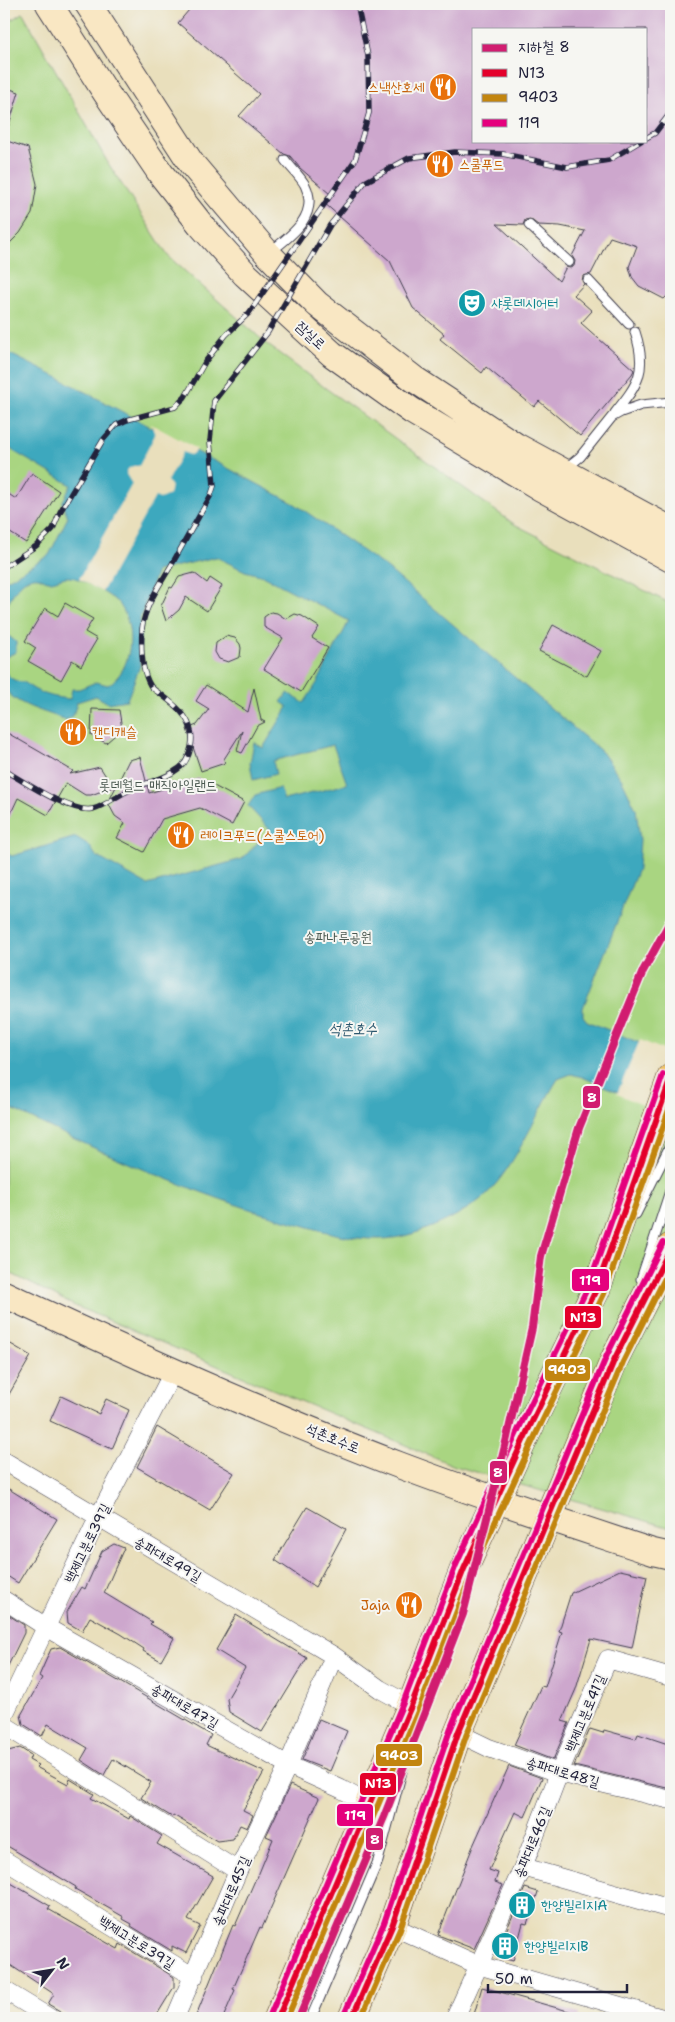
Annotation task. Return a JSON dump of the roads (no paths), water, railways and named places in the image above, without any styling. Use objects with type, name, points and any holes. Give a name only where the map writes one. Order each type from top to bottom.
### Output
[{"type":"main road","points":[[278,2018],[409,1710],[464,1569],[596,1290],[654,1156],[671,1078]]},
{"type":"main road","points":[[350,2013],[392,1926],[458,1733],[615,1358],[671,1248]]},
{"type":"street","name":"잠실로","points":[[50,4],[111,101],[161,174],[201,225],[245,274],[332,354],[428,421],[541,488],[671,559]]},
{"type":"street","name":"잠실로","points":[[88,4],[190,163],[268,254],[317,304],[414,379],[516,446],[671,530]]},
{"type":"street","name":"석촌호수로","points":[[4,1294],[173,1372],[399,1465],[496,1500],[653,1552],[671,1556]]},
{"type":"street","name":"백제고분로39길","points":[[4,1715],[98,1518],[173,1372]]},
{"type":"street","name":"송파대로49길","points":[[4,1461],[334,1656],[409,1710]]},
{"type":"street","name":"송파대로47길","points":[[4,1600],[46,1627],[288,1765],[369,1804]]},
{"type":"street","points":[[288,1765],[334,1656]]},
{"type":"street","name":"백제고분로41길","points":[[559,1773],[608,1659],[671,1677]]},
{"type":"street","points":[[4,1725],[238,1871]]},
{"type":"street","name":"송파대로48길","points":[[458,1733],[489,1748],[559,1773],[671,1800]]},
{"type":"street","name":"송파대로45길","points":[[175,2018],[238,1871],[288,1765]]},
{"type":"street","name":"송파대로46길","points":[[455,2018],[523,1867],[559,1773]]},
{"type":"street","name":"백제고분로39길","points":[[4,1860],[194,1977]]},
{"type":"street","points":[[523,1867],[671,1909]]},
{"type":"street","points":[[392,1926],[478,1965],[662,2018]]},
{"type":"street","points":[[4,1990],[50,2018]]},
{"type":"lane","points":[[268,254],[292,236],[307,217],[310,202],[305,185],[285,160]]},
{"type":"lane","points":[[529,225],[569,262]]},
{"type":"lane","points":[[588,280],[629,324]]},
{"type":"lane","points":[[561,472],[580,457],[634,388],[639,378],[639,344],[634,332]]},
{"type":"lane","points":[[612,417],[641,405],[671,402]]},
{"type":"lane","points":[[654,1156],[671,1144]]},
{"type":"lane","points":[[615,1358],[671,1188]]},
{"type":"lane","points":[[311,2018],[378,1861],[406,1753],[409,1710]]},
{"type":"water","name":"석촌호수","points":[[4,351],[59,378],[295,504],[387,568],[602,752],[622,780],[636,809],[640,840],[638,869],[583,1008],[583,1016],[587,1021],[671,1056],[671,1114],[582,1077],[571,1074],[558,1079],[513,1159],[493,1188],[481,1199],[459,1214],[419,1232],[393,1238],[369,1239],[326,1232],[221,1199],[110,1155],[4,1105],[4,852],[12,856],[76,837],[89,845],[96,856],[147,885],[242,859],[270,830],[248,806],[255,795],[280,788],[284,800],[347,784],[333,745],[273,761],[276,774],[253,780],[250,763],[254,742],[263,748],[288,707],[281,702],[288,693],[304,703],[317,683],[349,621],[263,576],[245,571],[216,557],[157,571],[140,618],[140,666],[127,700],[108,703],[96,696],[77,702],[73,716],[66,720],[30,707],[13,698],[7,692],[4,685],[4,669],[9,677],[14,680],[24,682],[46,694],[70,699],[72,689],[79,689],[96,682],[108,685],[123,669],[127,659],[130,636],[125,614],[120,605],[107,594],[73,577],[52,581],[38,577],[29,578],[16,590],[4,610],[4,582],[49,555],[68,517],[62,503],[71,485],[13,451],[4,443]]},
{"type":"water","points":[[4,632],[16,642],[16,652],[4,658]]},
{"type":"railway","points":[[4,567],[36,546],[53,529],[60,512],[103,440],[116,425],[127,420],[175,407],[185,397],[205,362],[226,335],[249,313],[355,160],[369,113],[368,56],[357,4]]},
{"type":"railway","points":[[648,137],[655,133],[671,112]]},
{"type":"railway","points":[[4,770],[61,802],[73,807],[93,809],[136,787],[173,773],[185,762],[192,738],[189,723],[185,716],[154,689],[147,679],[142,658],[143,621],[149,604],[211,495],[214,486],[210,441],[214,401],[268,332],[330,225],[365,182],[409,158],[455,152],[503,154],[567,167],[609,160],[639,142]]},
{"type":"metro line","name":"8","points":[[299,2018],[384,1817],[463,1614],[532,1328],[541,1256],[579,1128],[643,971],[671,920]]},
{"type":"place","name":"스낵산호세","points":[[443,87]]},
{"type":"place","name":"스쿨푸드","points":[[440,164]]},
{"type":"place","name":"샤롯데시어터","points":[[472,303]]},
{"type":"place","name":"캔디캐슬","points":[[73,732]]},
{"type":"place","name":"레이크푸드(스쿨스토어)","points":[[181,835]]},
{"type":"place","name":"Jaja","points":[[409,1605]]},
{"type":"place","name":"한양빌리지A","points":[[522,1905]]},
{"type":"place","name":"한양빌리지B","points":[[505,1946]]},
{"type":"park label","name":"롯데월드 매직아일랜드","points":[[158,785]]},
{"type":"park label","name":"송파나루공원","points":[[338,937]]}]
